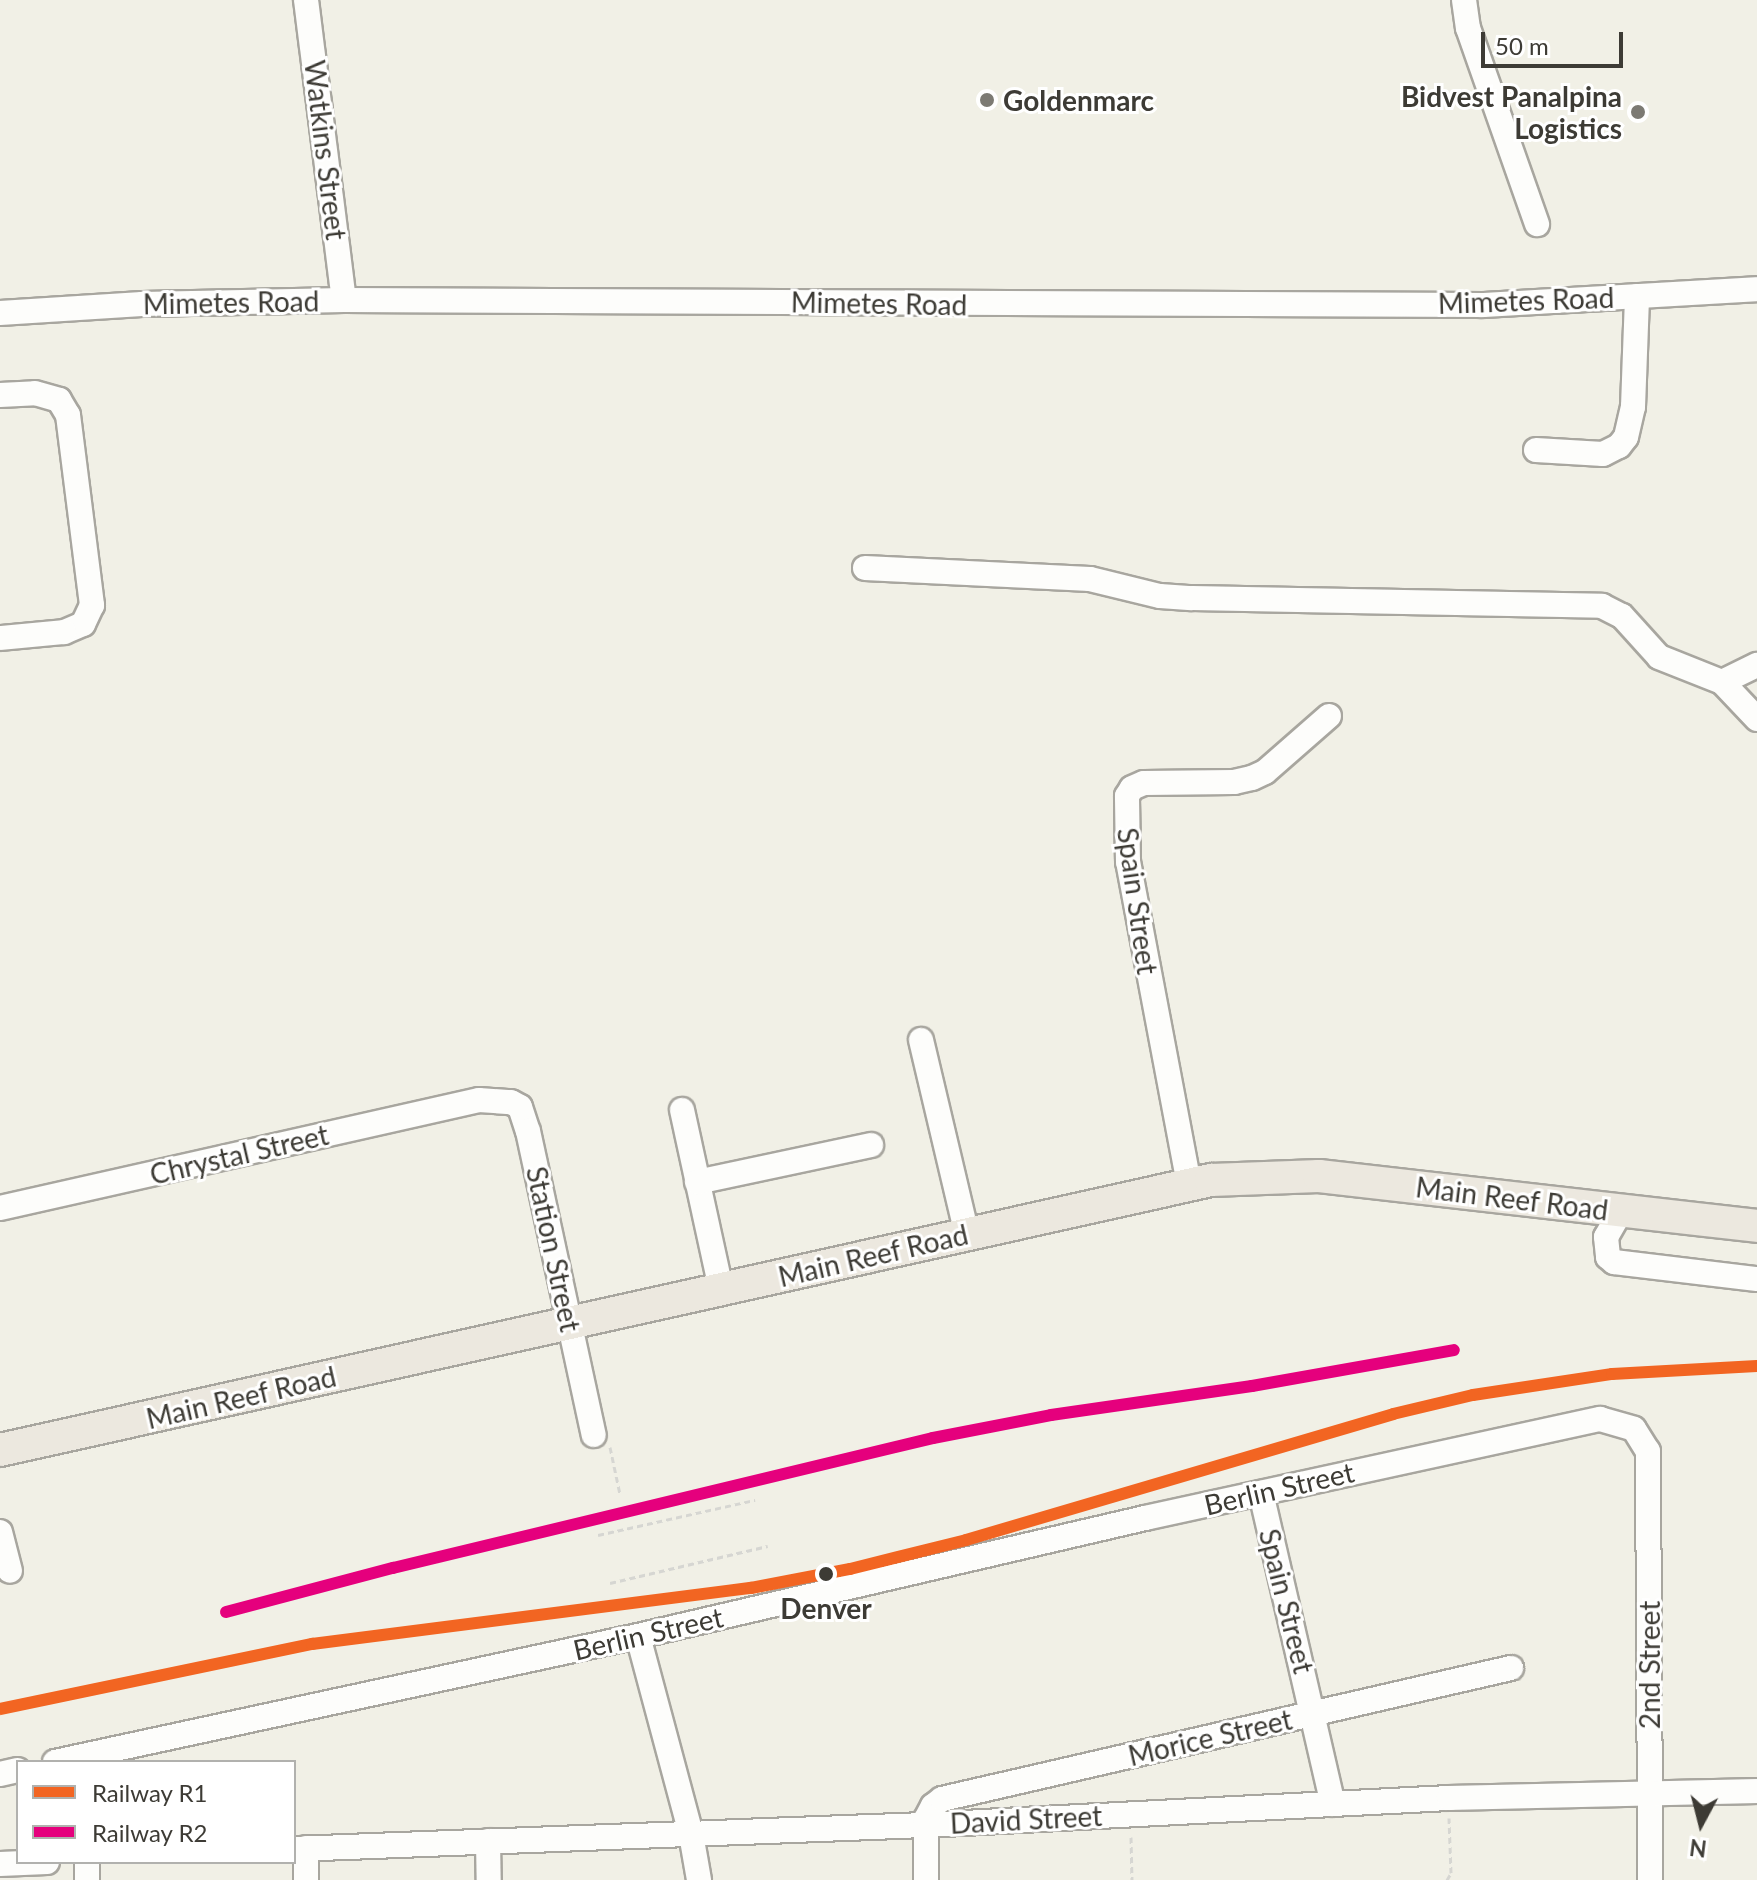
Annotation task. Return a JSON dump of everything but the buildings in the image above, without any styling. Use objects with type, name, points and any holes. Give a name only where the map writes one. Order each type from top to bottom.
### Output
[{"type":"main road","name":"Main Reef Road","points":[[0,1450],[1189,1184],[1240,1177],[1319,1176],[1757,1226]]},
{"type":"street","name":"Watkins Street","points":[[306,0],[344,300]]},
{"type":"street","points":[[1464,0],[1468,28],[1537,224]]},
{"type":"street","name":"Mimetes Road","points":[[0,313],[142,304],[344,300],[1483,305],[1757,289]]},
{"type":"street","points":[[1536,450],[1603,454],[1619,446],[1626,437],[1633,407],[1637,296]]},
{"type":"street","points":[[0,395],[35,393],[59,400],[68,415],[92,605],[83,624],[64,632],[0,638]]},
{"type":"street","points":[[865,568],[1090,579],[1148,594],[1192,598],[1602,606],[1622,616],[1659,657],[1722,682],[1757,719]]},
{"type":"street","points":[[1722,682],[1757,665]]},
{"type":"street","name":"Spain Street","points":[[1189,1184],[1128,862],[1127,796],[1132,788],[1144,783],[1234,782],[1252,778],[1265,772],[1329,716]]},
{"type":"street","points":[[921,1040],[967,1234]]},
{"type":"street","name":"Chrystal Street","points":[[0,1208],[479,1100]]},
{"type":"street","name":"Station Street","points":[[479,1100],[511,1102],[525,1116],[594,1435]]},
{"type":"street","points":[[682,1110],[721,1289]]},
{"type":"street","points":[[697,1182],[871,1145]]},
{"type":"street","points":[[1621,1211],[1608,1230],[1605,1247],[1608,1257],[1624,1266],[1757,1279]]},
{"type":"street","name":"Berlin Street","points":[[65,1760],[638,1636],[1261,1493],[1600,1419],[1634,1429],[1648,1451]]},
{"type":"street","name":"2nd Street","points":[[1648,1451],[1650,1880]]},
{"type":"street","name":"Spain Street","points":[[1261,1493],[1333,1804]]},
{"type":"street","points":[[0,1532],[10,1571]]},
{"type":"street","points":[[638,1636],[691,1834],[699,1880]]},
{"type":"street","name":"Morice Street","points":[[925,1825],[929,1811],[942,1799],[1511,1668]]},
{"type":"street","points":[[1016,1781],[1025,1818]]},
{"type":"street","name":"David Street","points":[[300,1848],[925,1825],[1449,1798],[1757,1791]]},
{"type":"street","points":[[925,1825],[926,1880]]},
{"type":"street","points":[[488,1841],[489,1880]]},
{"type":"street","points":[[300,1848],[306,1880]]},
{"type":"path","points":[[594,1435],[609,1440],[620,1494]]},
{"type":"path","points":[[598,1535],[755,1500]]},
{"type":"path","points":[[610,1583],[768,1546]]},
{"type":"path","points":[[1447,1880],[1451,1873],[1449,1798]]},
{"type":"path","points":[[1130,1813],[1132,1880]]},
{"type":"rail line","name":"R2","points":[[226,1612],[393,1568],[933,1438],[1051,1415],[1252,1386],[1454,1350]]},
{"type":"rail line","name":"R1","points":[[0,1709],[312,1644],[751,1588],[850,1569],[966,1540],[1393,1414],[1473,1395],[1612,1374],[1757,1366]]},
{"type":"place","name":"Goldenmarc","points":[[987,100]]},
{"type":"place","name":"Bidvest Panalpina Logistics","points":[[1638,112]]},
{"type":"place","name":"Denver","points":[[826,1574]]}]
